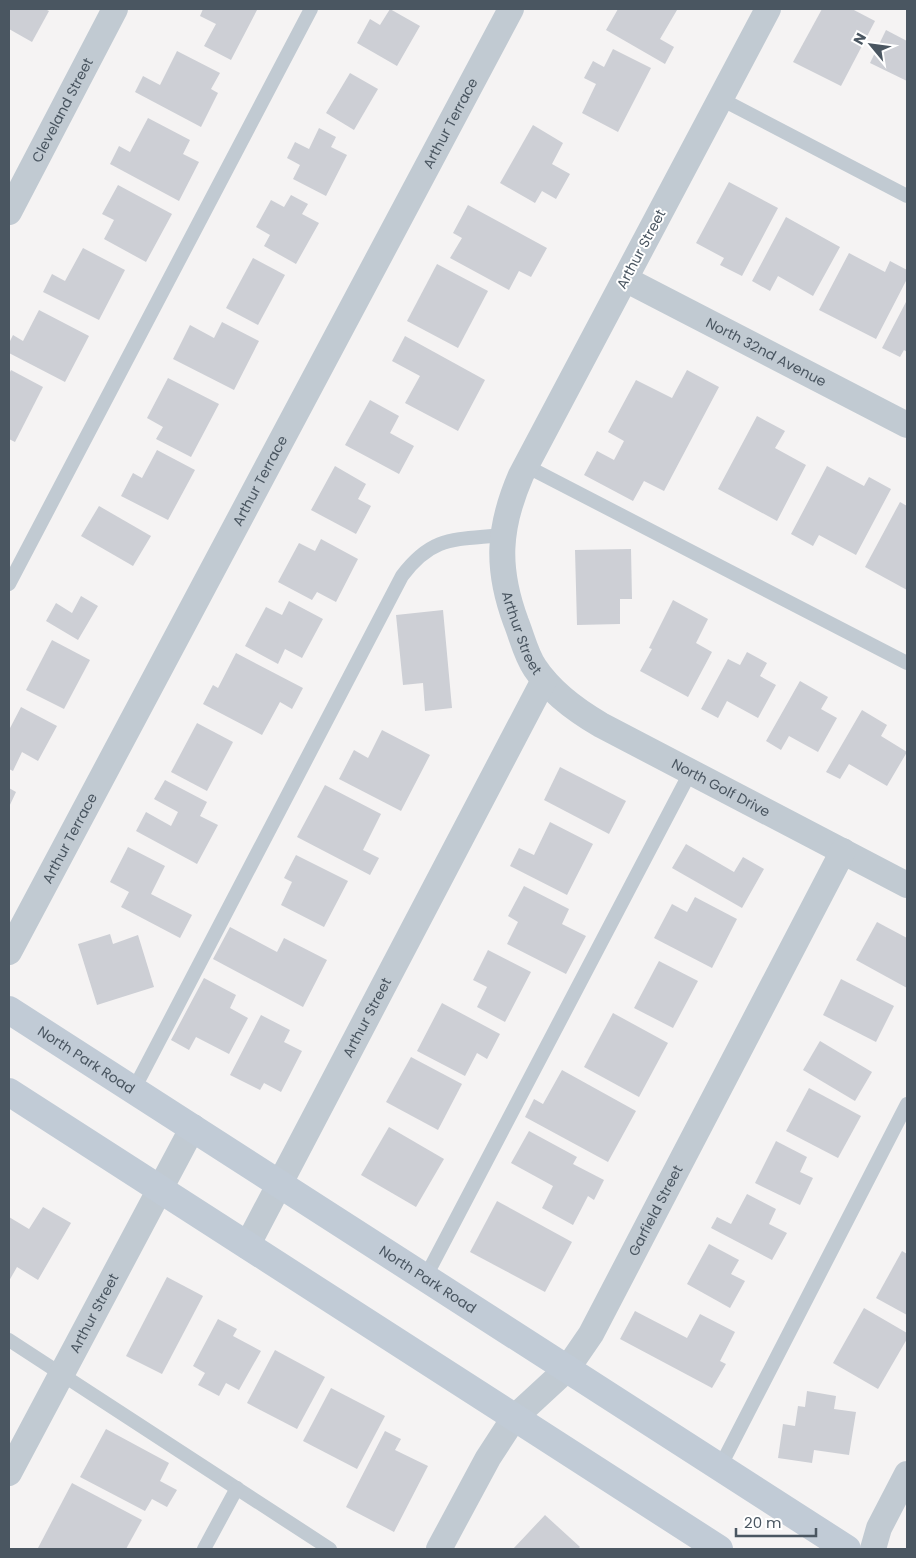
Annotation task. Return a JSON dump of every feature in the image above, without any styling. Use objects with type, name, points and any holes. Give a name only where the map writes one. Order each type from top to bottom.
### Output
[{"type":"street","name":"Cleveland Street","points":[[9,212],[115,9]]},
{"type":"street","name":"Arthur Terrace","points":[[9,952],[511,9]]},
{"type":"street","name":"Arthur Street","points":[[247,1246],[544,680],[527,652],[507,594],[502,568],[503,535],[511,499],[526,466],[768,9]]},
{"type":"street","name":"North 32nd Avenue","points":[[625,279],[907,425]]},
{"type":"street","name":"North Golf Drive","points":[[544,680],[588,717],[907,885]]},
{"type":"street","name":"Garfield Street","points":[[439,1549],[488,1458],[514,1418],[567,1369],[591,1334],[843,851]]},
{"type":"street","name":"North Park Road","points":[[9,1010],[847,1549]]},
{"type":"street","points":[[9,1092],[719,1549]]},
{"type":"street","name":"Arthur Street","points":[[9,1473],[158,1189],[193,1127]]},
{"type":"street","points":[[873,1549],[879,1528],[907,1474]]},
{"type":"lane","points":[[9,584],[312,9]]},
{"type":"lane","points":[[721,98],[907,196]]},
{"type":"lane","points":[[526,466],[907,663]]},
{"type":"lane","points":[[134,1089],[402,576],[414,560],[437,544],[452,540],[503,535]]},
{"type":"lane","points":[[424,1278],[691,771]]},
{"type":"lane","points":[[720,1467],[907,1104]]},
{"type":"lane","points":[[9,1340],[330,1549]]},
{"type":"lane","points":[[204,1549],[237,1488]]},
{"type":"building","points":[[9,9],[45,9],[49,11],[32,42],[9,29]]},
{"type":"building","points":[[203,9],[257,10],[231,60],[204,46],[216,24],[200,16]]},
{"type":"building","points":[[390,9],[420,26],[397,66],[357,43],[370,19],[380,25]]},
{"type":"building","points":[[618,9],[677,10],[660,39],[674,47],[665,64],[606,30]]},
{"type":"building","points":[[822,9],[852,9],[875,21],[841,86],[793,62]]},
{"type":"building","points":[[886,30],[907,41],[907,81],[870,63]]},
{"type":"building","points":[[613,49],[651,68],[618,132],[582,113],[596,84],[584,78],[593,61],[604,67]]},
{"type":"building","points":[[177,51],[220,73],[211,89],[218,93],[201,127],[135,92],[143,76],[160,85]]},
{"type":"building","points":[[350,73],[378,89],[354,130],[326,113]]},
{"type":"building","points":[[148,118],[190,140],[183,154],[199,162],[179,201],[110,164],[119,146],[130,152]]},
{"type":"building","points":[[533,125],[563,143],[552,164],[570,174],[556,199],[542,191],[535,203],[500,183]]},
{"type":"building","points":[[319,128],[336,137],[331,147],[347,155],[326,196],[293,179],[300,165],[287,158],[295,142],[309,149]]},
{"type":"building","points":[[729,182],[778,208],[742,276],[720,265],[724,258],[696,243]]},
{"type":"building","points":[[118,185],[172,214],[146,262],[104,239],[114,220],[102,214]]},
{"type":"building","points":[[291,195],[308,204],[302,214],[319,223],[296,264],[264,246],[270,235],[256,227],[271,200],[284,207]]},
{"type":"building","points":[[468,205],[547,248],[531,277],[519,271],[509,290],[450,258],[462,238],[453,233]]},
{"type":"building","points":[[786,217],[840,247],[813,296],[778,276],[770,291],[752,281]]},
{"type":"building","points":[[83,248],[125,270],[99,320],[43,292],[52,274],[65,281]]},
{"type":"building","points":[[849,253],[885,272],[890,261],[907,270],[907,279],[876,339],[819,310]]},
{"type":"building","points":[[253,258],[285,275],[258,325],[226,308]]},
{"type":"building","points":[[437,264],[488,291],[458,348],[407,321]]},
{"type":"building","points":[[907,300],[907,352],[904,350],[900,357],[882,348]]},
{"type":"building","points":[[39,310],[89,336],[65,382],[9,353],[9,343],[13,335],[23,341]]},
{"type":"building","points":[[222,322],[259,341],[234,390],[173,359],[190,325],[214,338]]},
{"type":"building","points":[[405,336],[485,380],[458,431],[405,403],[420,376],[392,361]]},
{"type":"building","points":[[11,370],[43,387],[15,442],[9,439],[9,374]]},
{"type":"building","points":[[687,370],[719,387],[664,491],[644,481],[633,501],[584,475],[597,451],[614,460],[624,441],[608,432],[636,380],[672,398]]},
{"type":"building","points":[[168,378],[219,404],[191,457],[156,439],[163,427],[147,418]]},
{"type":"building","points":[[370,400],[399,416],[390,433],[414,446],[399,474],[345,445]]},
{"type":"building","points":[[757,416],[785,431],[775,448],[806,465],[777,521],[718,489]]},
{"type":"building","points":[[157,450],[195,470],[168,520],[121,496],[133,473],[142,478]]},
{"type":"building","points":[[335,466],[366,484],[358,499],[371,506],[356,534],[311,510]]},
{"type":"building","points":[[827,466],[864,486],[869,477],[891,489],[856,555],[819,535],[813,546],[791,534]]},
{"type":"building","points":[[900,502],[907,506],[907,590],[865,567]]},
{"type":"building","points":[[99,506],[151,536],[133,566],[81,536]]},
{"type":"building","points":[[321,539],[358,559],[336,602],[317,592],[312,600],[278,582],[299,543],[315,551]]},
{"type":"building","points":[[631,549],[632,599],[620,599],[620,624],[577,625],[575,550]]},
{"type":"building","points":[[81,596],[98,606],[78,640],[46,621],[56,603],[72,613]]},
{"type":"building","points":[[673,600],[708,619],[696,643],[712,652],[688,697],[640,671],[652,649],[649,648]]},
{"type":"building","points":[[289,601],[323,619],[302,658],[285,649],[278,664],[245,646],[266,607],[282,615]]},
{"type":"building","points":[[443,610],[452,708],[425,711],[423,683],[403,685],[396,615]]},
{"type":"building","points":[[52,640],[90,660],[64,709],[26,690]]},
{"type":"building","points":[[747,652],[767,663],[760,676],[776,685],[758,718],[727,701],[718,718],[701,709],[728,659],[740,665]]},
{"type":"building","points":[[236,653],[303,688],[292,709],[280,702],[262,735],[203,704],[213,685],[218,688]]},
{"type":"building","points":[[800,681],[828,697],[821,709],[837,718],[818,752],[789,736],[781,750],[766,741]]},
{"type":"building","points":[[21,707],[57,726],[38,761],[22,752],[13,771],[9,769],[9,730]]},
{"type":"building","points":[[862,710],[887,725],[881,736],[907,752],[887,786],[849,764],[840,779],[826,772]]},
{"type":"building","points":[[197,723],[233,742],[207,791],[171,772]]},
{"type":"building","points":[[382,730],[430,755],[401,811],[339,779],[354,750],[368,758]]},
{"type":"building","points":[[560,767],[626,801],[609,834],[544,800]]},
{"type":"building","points":[[165,780],[207,802],[200,816],[218,825],[197,864],[136,831],[146,812],[171,826],[178,812],[154,799]]},
{"type":"building","points":[[325,785],[381,814],[363,850],[379,858],[370,875],[297,837]]},
{"type":"building","points":[[9,788],[16,792],[9,807]]},
{"type":"building","points":[[550,822],[593,844],[567,895],[510,866],[519,848],[534,855]]},
{"type":"building","points":[[686,844],[734,872],[743,857],[764,869],[742,908],[672,868]]},
{"type":"building","points":[[128,847],[165,866],[151,894],[192,915],[180,938],[121,907],[129,892],[110,882]]},
{"type":"building","points":[[296,855],[348,881],[324,927],[281,905],[292,882],[284,878]]},
{"type":"building","points":[[524,886],[569,909],[562,924],[586,936],[566,974],[507,944],[518,922],[508,916]]},
{"type":"building","points":[[695,897],[737,919],[712,968],[654,938],[672,904],[687,912]]},
{"type":"building","points":[[877,922],[907,938],[907,988],[856,960]]},
{"type":"building","points":[[230,927],[277,952],[284,938],[327,960],[303,1007],[213,959]]},
{"type":"building","points":[[110,934],[113,944],[138,935],[154,987],[97,1005],[78,944]]},
{"type":"building","points":[[488,950],[531,972],[505,1022],[477,1007],[487,987],[473,980]]},
{"type":"building","points":[[659,961],[698,981],[673,1028],[634,1008]]},
{"type":"building","points":[[204,978],[236,995],[230,1008],[248,1018],[229,1054],[196,1037],[189,1050],[171,1040]]},
{"type":"building","points":[[841,979],[894,1006],[876,1042],[823,1015]]},
{"type":"building","points":[[442,1003],[500,1034],[487,1059],[477,1053],[465,1076],[417,1051]]},
{"type":"building","points":[[613,1013],[668,1043],[639,1097],[584,1067]]},
{"type":"building","points":[[261,1015],[290,1030],[284,1042],[302,1051],[281,1092],[264,1083],[260,1090],[230,1075]]},
{"type":"building","points":[[820,1041],[872,1072],[855,1101],[803,1070]]},
{"type":"building","points":[[411,1057],[462,1084],[438,1130],[386,1102]]},
{"type":"building","points":[[562,1070],[636,1111],[608,1162],[525,1117],[534,1099],[543,1104]]},
{"type":"building","points":[[809,1088],[861,1116],[838,1158],[786,1131]]},
{"type":"building","points":[[389,1127],[444,1159],[416,1207],[361,1175]]},
{"type":"building","points":[[529,1131],[577,1157],[573,1164],[604,1180],[594,1200],[588,1196],[573,1225],[542,1208],[553,1186],[511,1163]]},
{"type":"building","points":[[776,1141],[807,1157],[800,1172],[813,1178],[800,1205],[755,1183]]},
{"type":"building","points":[[747,1194],[776,1209],[769,1224],[787,1233],[772,1260],[711,1228],[717,1217],[731,1224]]},
{"type":"building","points":[[497,1201],[572,1242],[545,1292],[470,1252]]},
{"type":"building","points":[[43,1207],[71,1223],[38,1280],[17,1267],[9,1281],[9,1217],[29,1229]]},
{"type":"building","points":[[709,1244],[739,1260],[731,1274],[745,1281],[730,1308],[687,1284]]},
{"type":"building","points":[[902,1251],[907,1254],[907,1315],[876,1298]]},
{"type":"building","points":[[167,1277],[203,1296],[162,1374],[126,1356]]},
{"type":"building","points":[[864,1308],[907,1333],[907,1339],[878,1389],[833,1363]]},
{"type":"building","points":[[635,1311],[687,1338],[700,1314],[735,1332],[720,1361],[726,1364],[712,1388],[620,1339]]},
{"type":"building","points":[[218,1319],[237,1329],[233,1336],[261,1351],[239,1390],[226,1383],[219,1396],[198,1385],[205,1373],[193,1366]]},
{"type":"building","points":[[275,1350],[325,1377],[297,1429],[247,1403]]},
{"type":"building","points":[[331,1388],[385,1416],[357,1469],[303,1441]]},
{"type":"building","points":[[807,1391],[836,1396],[834,1409],[856,1412],[849,1455],[814,1450],[812,1463],[778,1458],[783,1424],[795,1426],[798,1406],[805,1407]]},
{"type":"building","points":[[106,1429],[169,1463],[160,1481],[177,1490],[167,1507],[152,1499],[145,1511],[80,1477]]},
{"type":"building","points":[[385,1431],[401,1439],[395,1450],[428,1466],[394,1532],[346,1507]]},
{"type":"building","points":[[72,1483],[142,1520],[126,1549],[38,1548]]},
{"type":"building","points":[[545,1515],[580,1547],[578,1549],[513,1549]]}]
